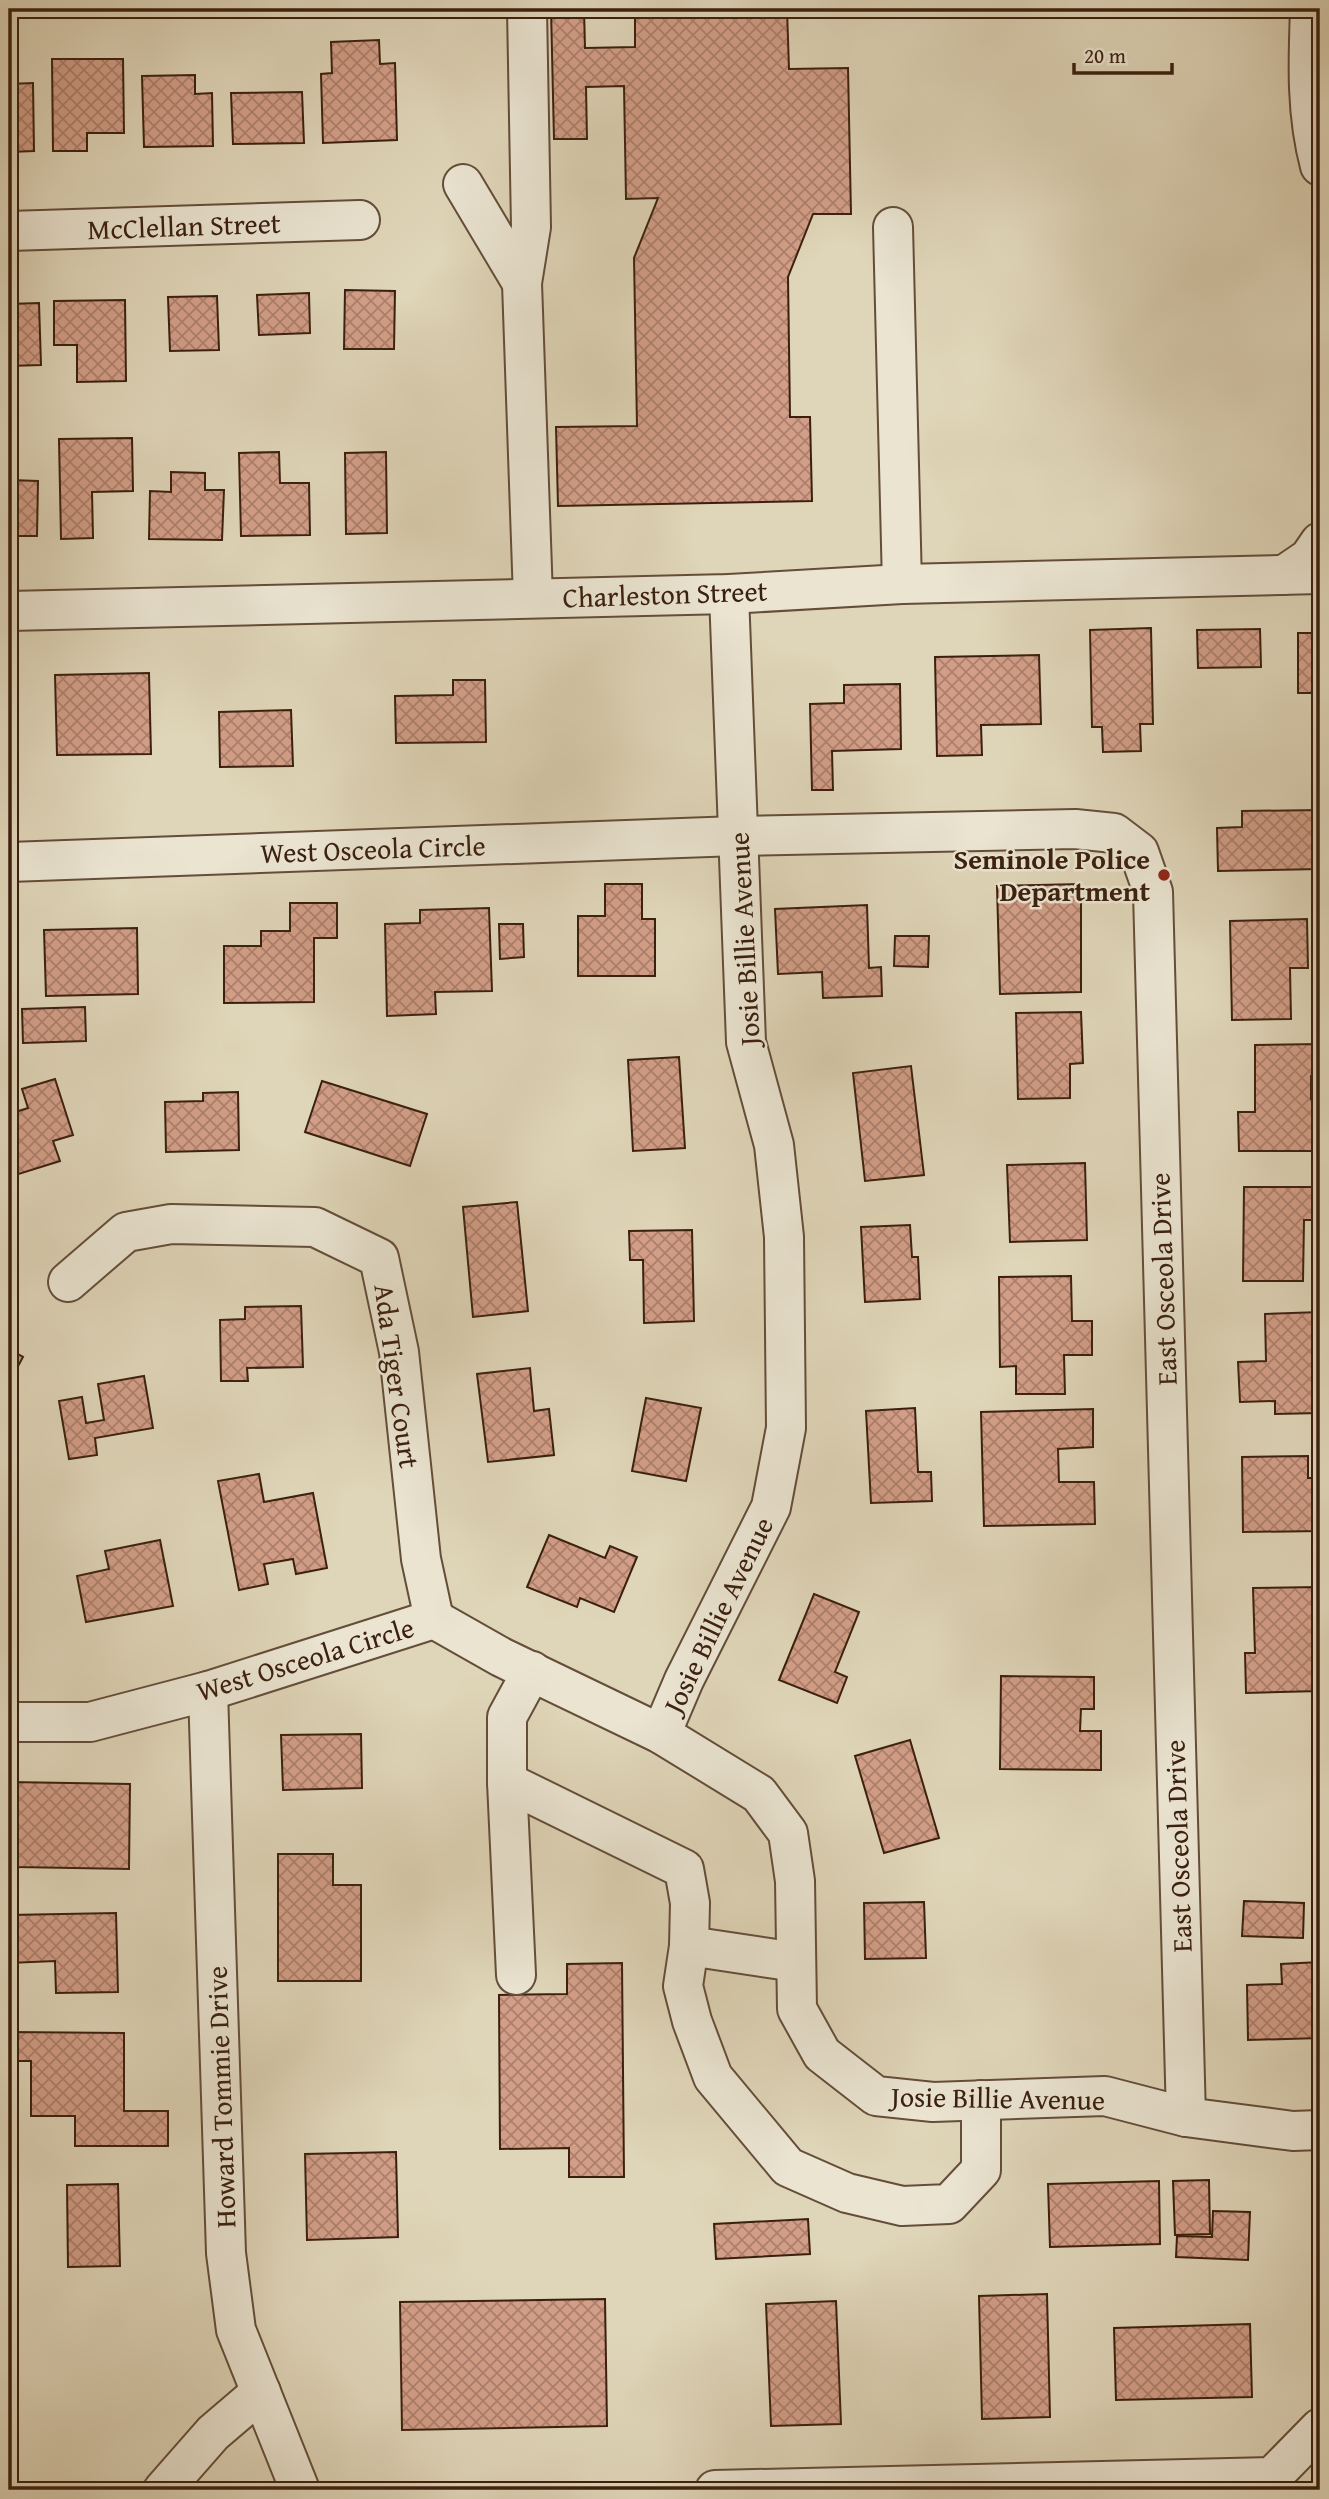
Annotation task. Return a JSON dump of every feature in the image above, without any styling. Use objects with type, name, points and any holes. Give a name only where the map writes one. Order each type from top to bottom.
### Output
[{"type":"street","points":[[527,9],[531,227],[522,283],[533,598]]},
{"type":"street","points":[[1310,9],[1307,82],[1314,144],[1320,166]]},
{"type":"street","points":[[463,184],[522,283]]},
{"type":"street","name":"McClellan Street","points":[[9,232],[360,220]]},
{"type":"street","points":[[893,227],[902,584]]},
{"type":"street","points":[[1302,575],[1320,542]]},
{"type":"street","name":"Charleston Street","points":[[9,611],[729,593],[902,584],[1302,575]]},
{"type":"street","name":"Josie Billie Avenue","points":[[729,593],[746,1042],[774,1145],[784,1237],[786,1428],[771,1507],[684,1680],[662,1734],[759,1794],[788,1833],[795,1881],[797,2009],[822,2054],[876,2096],[933,2102],[1105,2096],[1186,2117],[1293,2131],[1320,2130]]},
{"type":"street","name":"East Osceola Drive","points":[[737,836],[1075,829],[1114,832],[1139,852],[1153,892],[1186,2117]]},
{"type":"street","name":"West Osceola Circle","points":[[9,862],[737,836]]},
{"type":"street","name":"Ada Tiger Court","points":[[68,1282],[126,1232],[171,1224],[316,1227],[379,1258],[399,1352],[421,1559],[434,1619]]},
{"type":"street","name":"West Osceola Circle","points":[[9,1723],[90,1722],[208,1691],[434,1619],[532,1671],[662,1734]]},
{"type":"street","points":[[516,1975],[507,1782],[507,1717],[532,1671]]},
{"type":"street","name":"Howard Tommie Drive","points":[[208,1691],[226,2253],[236,2330],[300,2490]]},
{"type":"street","points":[[507,1782],[684,1869],[690,1903],[690,1946],[682,1986],[692,2021],[713,2077],[788,2167],[847,2193],[902,2206],[948,2204],[981,2170],[981,2100]]},
{"type":"street","points":[[690,1946],[796,1962]]},
{"type":"street","points":[[163,2490],[213,2434],[261,2392]]},
{"type":"street","points":[[715,2490],[1272,2477],[1320,2428]]},
{"type":"building","points":[[551,9],[584,9],[585,48],[635,47],[635,9],[787,9],[789,69],[848,68],[851,214],[813,214],[788,277],[790,417],[810,417],[812,501],[558,506],[556,427],[637,426],[634,258],[658,198],[626,199],[624,86],[586,87],[587,139],[554,139]]},
{"type":"building","points":[[1283,9],[1283,11],[1222,11]]},
{"type":"building","points":[[379,40],[380,64],[395,63],[397,140],[323,143],[321,74],[332,73],[331,42]]},
{"type":"building","points":[[52,59],[123,59],[124,133],[87,133],[87,151],[53,151]]},
{"type":"building","points":[[195,75],[195,94],[212,93],[213,146],[144,147],[142,76]]},
{"type":"building","points":[[33,83],[34,151],[9,152],[9,84]]},
{"type":"building","points":[[302,92],[304,143],[233,144],[231,93]]},
{"type":"building","points":[[345,290],[395,291],[394,349],[344,349]]},
{"type":"building","points":[[309,293],[310,333],[259,335],[257,295]]},
{"type":"building","points":[[217,296],[219,350],[170,351],[168,297]]},
{"type":"building","points":[[125,300],[126,381],[77,382],[77,345],[54,345],[54,301]]},
{"type":"building","points":[[39,303],[41,365],[9,366],[9,304]]},
{"type":"building","points":[[132,438],[133,491],[92,492],[93,538],[61,539],[59,439]]},
{"type":"building","points":[[279,452],[280,483],[309,483],[310,535],[241,536],[239,453]]},
{"type":"building","points":[[386,452],[387,533],[346,534],[345,453]]},
{"type":"building","points":[[9,462],[10,480],[38,481],[37,536],[9,536]]},
{"type":"building","points":[[171,472],[205,473],[205,490],[224,490],[222,540],[149,539],[150,491],[171,492]]},
{"type":"building","points":[[1151,628],[1153,724],[1140,724],[1141,751],[1103,752],[1102,727],[1092,727],[1090,630]]},
{"type":"building","points":[[1260,629],[1261,667],[1198,668],[1197,630]]},
{"type":"building","points":[[1298,633],[1320,633],[1320,693],[1298,693]]},
{"type":"building","points":[[1039,655],[1041,724],[981,725],[982,755],[937,756],[935,657]]},
{"type":"building","points":[[149,673],[151,754],[57,755],[55,675]]},
{"type":"building","points":[[453,680],[485,680],[486,742],[396,743],[395,696],[453,695]]},
{"type":"building","points":[[900,684],[901,749],[832,751],[833,790],[812,790],[810,704],[844,703],[844,685]]},
{"type":"building","points":[[291,710],[293,766],[220,767],[219,712]]},
{"type":"building","points":[[1320,810],[1320,869],[1218,871],[1217,828],[1242,827],[1242,811]]},
{"type":"building","points":[[605,884],[642,884],[642,919],[655,919],[655,976],[578,976],[578,916],[605,916]]},
{"type":"building","points":[[1081,884],[1081,992],[1000,994],[997,886]]},
{"type":"building","points":[[290,903],[337,903],[337,938],[314,938],[314,1002],[224,1003],[224,946],[261,946],[261,931],[290,931]]},
{"type":"building","points":[[867,905],[869,968],[881,967],[882,996],[823,998],[822,972],[778,974],[775,909]]},
{"type":"building","points":[[489,908],[492,991],[435,992],[436,1014],[387,1016],[385,924],[420,923],[420,910]]},
{"type":"building","points":[[1307,919],[1308,968],[1290,968],[1291,1019],[1232,1020],[1230,921]]},
{"type":"building","points":[[499,924],[523,924],[524,957],[500,959]]},
{"type":"building","points":[[137,928],[138,994],[46,996],[44,930]]},
{"type":"building","points":[[895,936],[929,936],[928,967],[894,966]]},
{"type":"building","points":[[85,1007],[86,1041],[23,1043],[22,1009]]},
{"type":"building","points":[[1081,1012],[1083,1063],[1070,1064],[1070,1098],[1018,1099],[1016,1013]]},
{"type":"building","points":[[1320,1044],[1320,1076],[1311,1076],[1311,1099],[1320,1099],[1320,1151],[1239,1151],[1238,1112],[1255,1112],[1255,1045]]},
{"type":"building","points":[[679,1057],[685,1148],[633,1151],[628,1060]]},
{"type":"building","points":[[911,1066],[924,1175],[865,1181],[853,1073]]},
{"type":"building","points":[[55,1079],[73,1135],[53,1141],[60,1161],[9,1177],[9,1114],[28,1108],[22,1089]]},
{"type":"building","points":[[322,1081],[427,1114],[410,1166],[305,1132]]},
{"type":"building","points":[[238,1092],[239,1150],[166,1152],[165,1102],[203,1101],[203,1093]]},
{"type":"building","points":[[1085,1163],[1087,1240],[1010,1242],[1007,1165]]},
{"type":"building","points":[[1244,1187],[1320,1187],[1320,1220],[1304,1220],[1303,1281],[1243,1281]]},
{"type":"building","points":[[517,1202],[528,1311],[473,1317],[463,1207]]},
{"type":"building","points":[[910,1225],[912,1257],[918,1257],[920,1299],[865,1302],[861,1227]]},
{"type":"building","points":[[692,1230],[694,1321],[644,1323],[643,1260],[630,1260],[629,1231]]},
{"type":"building","points":[[1071,1276],[1072,1321],[1092,1321],[1092,1355],[1064,1355],[1065,1394],[1016,1394],[1016,1366],[1000,1367],[999,1277]]},
{"type":"building","points":[[301,1306],[303,1367],[247,1368],[248,1381],[221,1381],[220,1320],[245,1319],[245,1307]]},
{"type":"building","points":[[1320,1312],[1320,1413],[1275,1414],[1275,1401],[1240,1402],[1238,1362],[1266,1361],[1265,1314]]},
{"type":"building","points":[[9,1349],[23,1357],[9,1383]]},
{"type":"building","points":[[530,1368],[534,1411],[549,1409],[554,1455],[488,1462],[477,1374]]},
{"type":"building","points":[[144,1376],[153,1428],[95,1438],[97,1455],[69,1459],[59,1401],[82,1397],[86,1423],[104,1420],[98,1384]]},
{"type":"building","points":[[646,1398],[701,1408],[686,1481],[632,1471]]},
{"type":"building","points":[[915,1408],[918,1472],[931,1472],[932,1501],[871,1503],[866,1411]]},
{"type":"building","points":[[1093,1409],[1093,1447],[1058,1449],[1059,1482],[1094,1482],[1095,1524],[984,1526],[981,1412]]},
{"type":"building","points":[[1308,1456],[1308,1478],[1320,1478],[1320,1531],[1243,1532],[1242,1457]]},
{"type":"building","points":[[259,1474],[264,1502],[313,1493],[327,1568],[296,1574],[293,1559],[264,1564],[268,1584],[239,1590],[218,1481]]},
{"type":"building","points":[[549,1535],[605,1558],[610,1546],[637,1557],[614,1612],[580,1598],[577,1607],[527,1587]]},
{"type":"building","points":[[160,1540],[173,1606],[86,1622],[77,1576],[109,1569],[105,1551]]},
{"type":"building","points":[[1319,1587],[1320,1691],[1246,1693],[1245,1653],[1255,1653],[1253,1588]]},
{"type":"building","points":[[814,1594],[859,1612],[835,1672],[847,1677],[837,1703],[779,1680]]},
{"type":"building","points":[[1001,1676],[1094,1677],[1094,1709],[1081,1709],[1080,1731],[1101,1731],[1101,1770],[1000,1769]]},
{"type":"building","points":[[361,1734],[362,1788],[283,1790],[281,1735]]},
{"type":"building","points":[[910,1740],[939,1838],[884,1853],[855,1756]]},
{"type":"building","points":[[9,1782],[130,1784],[129,1869],[17,1867],[17,1833],[9,1833]]},
{"type":"building","points":[[278,1854],[333,1854],[333,1885],[361,1885],[361,1981],[278,1981]]},
{"type":"building","points":[[1313,1854],[1320,1854],[1320,1893],[1313,1893]]},
{"type":"building","points":[[1244,1901],[1304,1903],[1303,1938],[1242,1936]]},
{"type":"building","points":[[924,1902],[926,1958],[865,1959],[864,1903]]},
{"type":"building","points":[[116,1913],[118,1992],[56,1993],[55,1961],[9,1963],[9,1915]]},
{"type":"building","points":[[1320,1962],[1320,2038],[1248,2040],[1247,1985],[1282,1984],[1281,1964]]},
{"type":"building","points":[[622,1963],[624,2177],[569,2177],[569,2148],[500,2149],[499,1995],[567,1994],[567,1964]]},
{"type":"building","points":[[9,2032],[124,2033],[124,2111],[168,2111],[168,2146],[75,2146],[75,2116],[31,2116],[31,2061],[9,2061]]},
{"type":"building","points":[[396,2152],[398,2237],[307,2240],[305,2154]]},
{"type":"building","points":[[1209,2180],[1210,2234],[1175,2235],[1173,2181]]},
{"type":"building","points":[[1159,2181],[1160,2244],[1050,2247],[1048,2184]]},
{"type":"building","points":[[118,2184],[120,2266],[68,2267],[67,2185]]},
{"type":"building","points":[[1213,2211],[1250,2212],[1248,2260],[1176,2257],[1177,2236],[1212,2237]]},
{"type":"building","points":[[808,2219],[810,2254],[716,2259],[714,2224]]},
{"type":"building","points":[[1047,2294],[1050,2417],[982,2419],[979,2296]]},
{"type":"building","points":[[605,2299],[607,2426],[402,2430],[400,2302]]},
{"type":"building","points":[[836,2301],[841,2424],[771,2426],[766,2304]]},
{"type":"building","points":[[1250,2324],[1252,2397],[1116,2400],[1114,2328]]},
{"type":"place","name":"Seminole Police Department","points":[[1164,875]]}]
